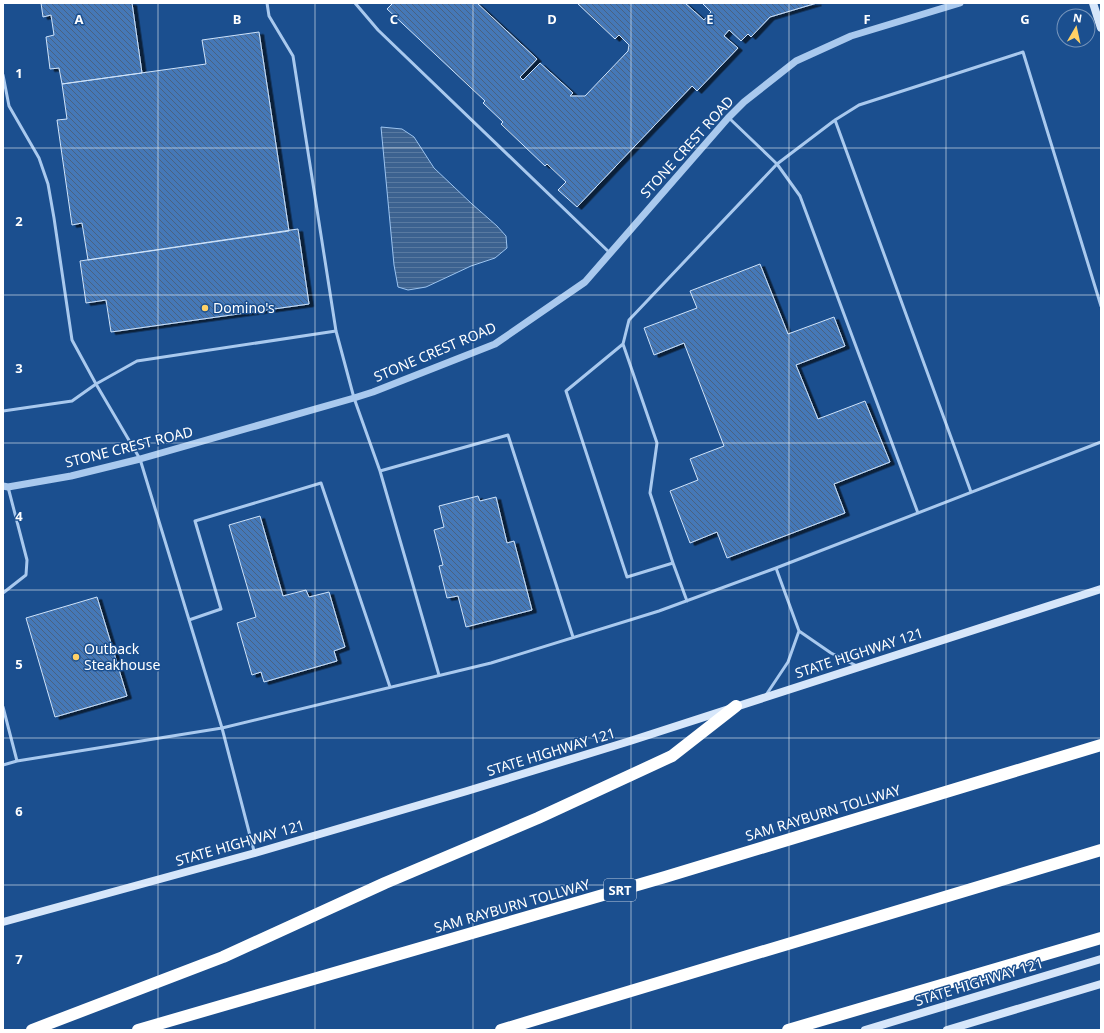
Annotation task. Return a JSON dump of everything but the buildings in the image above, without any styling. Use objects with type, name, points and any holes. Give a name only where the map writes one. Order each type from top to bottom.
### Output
[{"type":"highway","points":[[32,1030],[223,957],[385,882],[538,818],[672,756],[736,706]]},
{"type":"highway","name":"SAM RAYBURN TOLLWAY","points":[[138,1030],[665,877],[1101,744]]},
{"type":"highway","points":[[501,1030],[1101,850]]},
{"type":"highway","points":[[788,1030],[1101,938]]},
{"type":"main road","points":[[1093,3],[1101,28]]},
{"type":"main road","name":"STATE HIGHWAY 121","points":[[3,922],[255,853],[482,786],[630,741],[1101,589]]},
{"type":"main road","name":"STATE HIGHWAY 121","points":[[865,1030],[1101,960]]},
{"type":"main road","points":[[947,1030],[1101,984]]},
{"type":"street","name":"STONE CREST ROAD","points":[[6,486],[71,476],[140,459],[354,398],[495,344],[585,282],[728,118],[744,102],[796,61],[851,36],[960,3]]},
{"type":"lane","points":[[267,3],[269,16],[293,56],[336,331],[354,398],[380,471],[439,675]]},
{"type":"lane","points":[[355,3],[378,30],[611,254]]},
{"type":"lane","points":[[673,563],[627,577],[566,391],[622,344],[629,320],[777,164],[835,120],[859,105],[1023,52],[1101,306]]},
{"type":"lane","points":[[3,75],[9,106],[39,158],[48,184],[72,340],[140,459],[222,728],[255,853]]},
{"type":"lane","points":[[728,118],[777,164],[800,196],[918,513]]},
{"type":"lane","points":[[835,120],[971,492]]},
{"type":"lane","points":[[3,412],[72,401],[96,384],[137,361],[336,331]]},
{"type":"lane","points":[[622,344],[657,443],[650,493],[687,601]]},
{"type":"lane","points":[[380,471],[508,435],[573,638]]},
{"type":"lane","points":[[3,765],[17,761],[222,728],[491,663],[687,601],[1101,442]]},
{"type":"lane","points":[[189,620],[221,609],[195,521],[321,483],[390,687]]},
{"type":"lane","points":[[3,593],[26,574],[27,560],[6,486]]},
{"type":"lane","points":[[776,568],[799,631],[831,653],[858,667]]},
{"type":"lane","points":[[764,697],[788,662],[799,631]]},
{"type":"lane","points":[[3,707],[17,761]]},
{"type":"water","points":[[381,127],[402,129],[414,137],[434,168],[506,236],[507,248],[495,258],[471,266],[426,287],[408,290],[398,287],[394,265]]},
{"type":"place","name":"Domino's","points":[[205,308]]},
{"type":"place","name":"Outback Steakhouse","points":[[76,657]]}]
